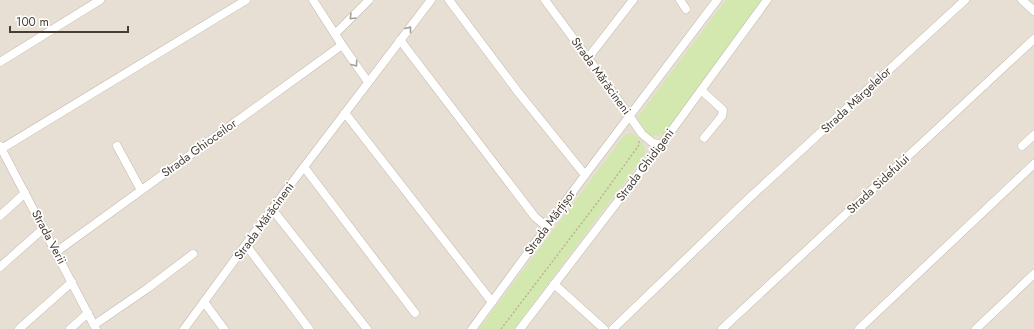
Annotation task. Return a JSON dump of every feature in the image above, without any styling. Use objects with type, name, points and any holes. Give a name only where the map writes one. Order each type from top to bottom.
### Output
[{"type":"street","points":[[0,62],[100,0]]},
{"type":"street","points":[[1,148],[246,0]]},
{"type":"street","points":[[313,0],[368,82]]},
{"type":"street","points":[[335,34],[369,0]]},
{"type":"street","name":"Strada Mărăcineni","points":[[184,329],[272,209],[431,0]]},
{"type":"street","points":[[449,0],[518,92],[585,175]]},
{"type":"street","name":"Strada Mărăcineni","points":[[545,0],[642,134],[654,143],[661,145]]},
{"type":"street","points":[[588,58],[633,0]]},
{"type":"street","points":[[680,0],[686,9]]},
{"type":"street","name":"Strada Mărțișor","points":[[472,329],[585,175],[717,0]]},
{"type":"street","name":"Strada Ghidigeni","points":[[520,329],[661,145],[767,0]]},
{"type":"street","name":"Strada Mărgelelor","points":[[613,329],[747,200],[965,0]]},
{"type":"street","points":[[1022,0],[1034,11]]},
{"type":"street","name":"Strada Sidefului","points":[[722,329],[1034,39]]},
{"type":"street","points":[[400,40],[535,217],[547,227]]},
{"type":"street","name":"Strada Ghioceilor","points":[[56,252],[342,45]]},
{"type":"street","points":[[701,90],[721,107],[723,113],[704,138]]},
{"type":"street","points":[[345,113],[492,302]]},
{"type":"street","points":[[1022,146],[1034,135]]},
{"type":"street","points":[[117,146],[141,190]]},
{"type":"street","name":"Strada Verii","points":[[1,148],[95,327]]},
{"type":"street","points":[[859,329],[1034,164]]},
{"type":"street","points":[[304,167],[415,313]]},
{"type":"street","points":[[0,216],[25,193]]},
{"type":"street","points":[[272,209],[367,329]]},
{"type":"street","points":[[0,267],[44,228]]},
{"type":"street","points":[[246,245],[309,329]]},
{"type":"street","points":[[95,327],[193,254]]},
{"type":"street","points":[[976,329],[1034,274]]},
{"type":"street","points":[[19,329],[72,282]]},
{"type":"street","points":[[554,284],[604,329]]},
{"type":"street","points":[[204,302],[224,329]]},
{"type":"street","points":[[70,329],[88,313]]},
{"type":"path","points":[[501,329],[616,177],[639,145],[638,142],[642,134]]},
{"type":"shaded area","points":[[0,0],[1034,0],[1034,329],[0,329]]},
{"type":"green space","points":[[726,0],[762,0],[666,132],[659,136],[649,135],[637,118]]},
{"type":"green space","points":[[630,133],[641,141],[646,153],[514,329],[479,329],[624,136]]}]
